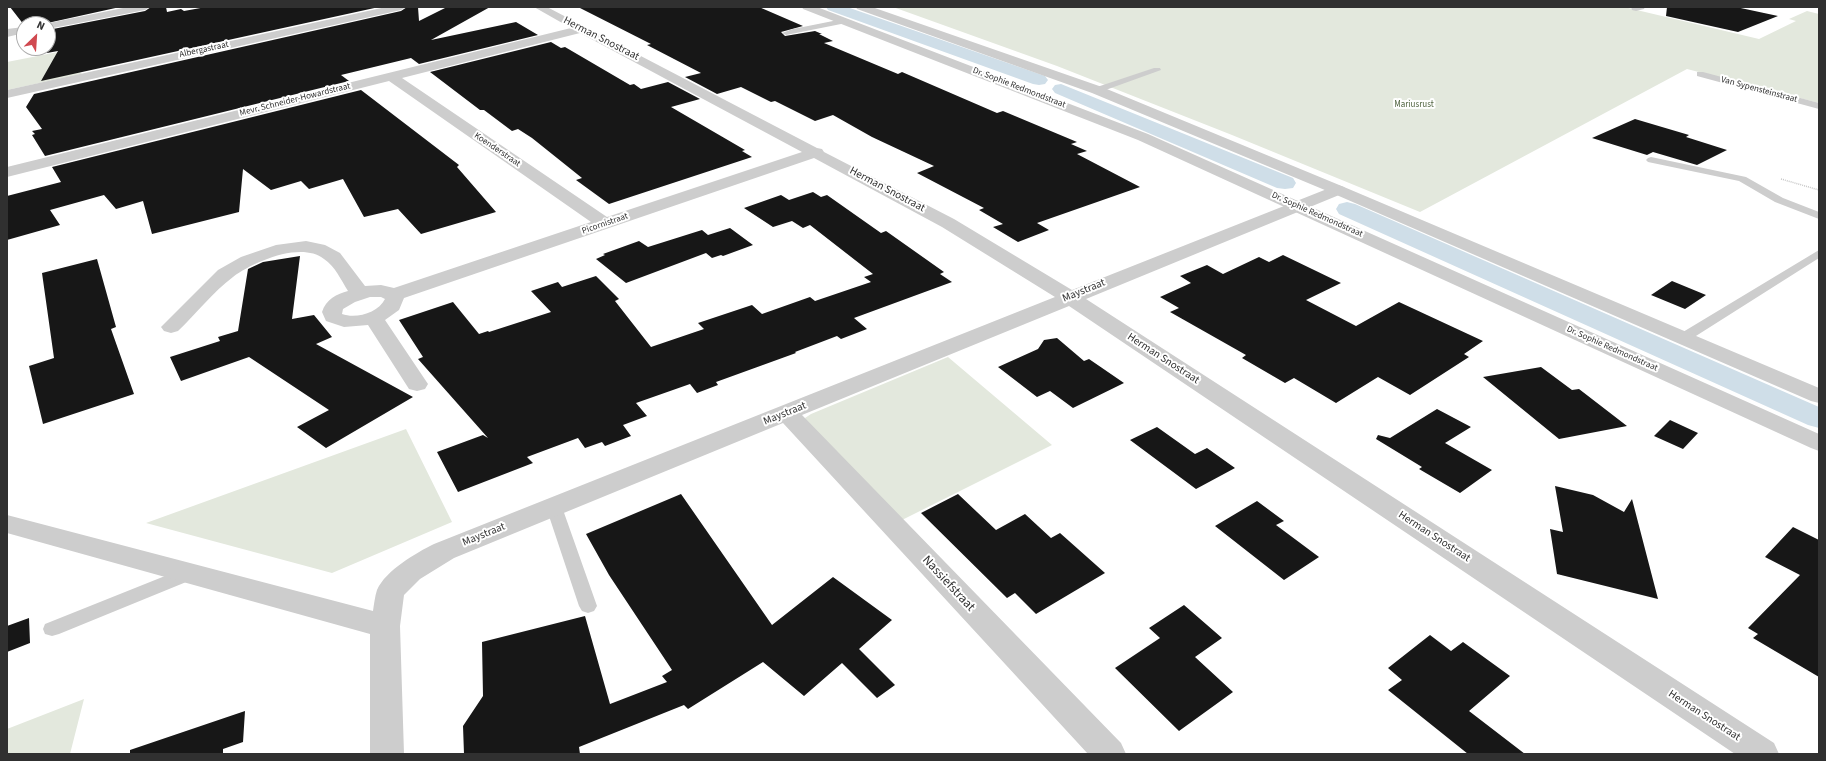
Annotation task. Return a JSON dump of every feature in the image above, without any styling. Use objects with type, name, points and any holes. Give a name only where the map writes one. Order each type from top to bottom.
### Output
[{"type":"street","points":[[56,24],[145,7]]},
{"type":"street","name":"Albergastraat","points":[[7,94],[401,7]]},
{"type":"street","name":"Herman Snostraat","points":[[539,7],[948,222],[1069,297],[1762,754]]},
{"type":"street","name":"Dr. Sophie Redmondstraat","points":[[807,7],[1143,137],[1819,443]]},
{"type":"street","points":[[861,7],[1097,90],[1338,190],[1819,396]]},
{"type":"street","name":"Mevr. Schneider-Howardstraat","points":[[7,172],[583,29]]},
{"type":"street","name":"Koenderstraat","points":[[390,76],[605,224]]},
{"type":"street","points":[[1028,92],[1068,79]]},
{"type":"street","name":"Picornistraat","points":[[393,295],[817,152]]},
{"type":"street","name":"Maystraat","points":[[387,754],[385,626],[391,591],[410,572],[429,559],[444,551],[787,413],[1069,297],[1338,190]]},
{"type":"street","points":[[171,327],[235,266],[261,255],[292,248],[310,247],[323,250],[331,255],[360,293]]},
{"type":"street","points":[[380,291],[393,295],[395,299],[394,304],[386,312],[373,318],[352,322],[336,319],[332,315],[335,305],[350,296],[360,293],[380,291]]},
{"type":"street","points":[[373,318],[417,384]]},
{"type":"street","name":"Nassiefstraat","points":[[787,413],[1110,754]]},
{"type":"street","points":[[7,524],[385,626]]},
{"type":"lane","points":[[786,33],[814,26],[826,26],[843,21]]},
{"type":"lane","points":[[1097,90],[1157,70]]},
{"type":"lane","name":"Van Sypensteinstraat","points":[[1700,74],[1819,106]]},
{"type":"lane","points":[[1651,160],[1742,179],[1779,200],[1819,216]]},
{"type":"lane","points":[[1683,338],[1819,253]]},
{"type":"lane","points":[[554,507],[588,606]]},
{"type":"lane","points":[[52,630],[190,573]]},
{"type":"green space","name":"Mariusrust","points":[[893,7],[1624,7],[1759,39],[1796,21],[1789,19],[1807,11],[1819,14],[1819,103],[1687,69],[1420,212],[1232,135],[1057,66]]},
{"type":"green space","points":[[56,52],[58,52],[82,74],[7,90],[7,62],[38,56],[56,56]]},
{"type":"green space","points":[[948,357],[1052,445],[902,520],[807,424],[805,418],[811,414]]},
{"type":"green space","points":[[406,429],[452,522],[332,573],[146,523]]},
{"type":"green space","points":[[84,699],[70,754],[7,754],[7,729]]},
{"type":"building","points":[[10,7],[120,7],[56,21],[56,16],[17,16]]},
{"type":"building","points":[[151,7],[166,7],[167,12],[206,7],[379,7],[41,81],[58,51],[56,51],[56,28],[145,11]]},
{"type":"building","points":[[407,7],[418,7],[419,21],[447,7],[490,7],[431,40],[516,22],[538,35],[419,64],[411,58],[341,75],[349,81],[45,156],[32,135],[35,134],[32,131],[42,129],[26,107],[34,94],[401,11]]},
{"type":"building","points":[[578,7],[759,7],[803,26],[781,32],[785,36],[815,31],[833,41],[824,43],[898,74],[902,72],[997,113],[1003,111],[1077,142],[1071,144],[1087,151],[1077,154],[1140,187],[1037,223],[1049,230],[1018,242],[993,227],[1003,224],[979,210],[984,208],[917,173],[934,166],[872,137],[833,115],[815,121],[775,101],[771,102],[741,87],[717,94],[685,77],[701,73],[647,45],[651,44]]},
{"type":"building","points":[[1667,7],[1736,7],[1778,16],[1738,32],[1666,16]]},
{"type":"building","points":[[551,42],[561,48],[565,47],[630,85],[634,84],[641,89],[668,82],[700,99],[671,107],[745,150],[742,151],[752,157],[609,204],[576,180],[582,178],[532,138],[518,129],[512,131],[484,110],[480,110],[430,72]]},
{"type":"building","points":[[361,90],[459,165],[457,167],[496,212],[421,234],[398,209],[364,217],[343,179],[309,189],[301,181],[271,190],[243,169],[239,212],[152,234],[143,201],[116,209],[104,195],[50,210],[60,225],[7,240],[7,196],[61,182],[52,167]]},
{"type":"building","points":[[1635,119],[1689,135],[1686,137],[1727,150],[1697,165],[1653,152],[1647,155],[1592,138]]},
{"type":"building","points":[[813,192],[821,197],[827,195],[881,233],[886,231],[944,272],[940,274],[952,282],[854,318],[867,329],[841,339],[837,336],[795,352],[796,353],[716,382],[718,385],[697,393],[690,384],[636,403],[647,416],[623,425],[631,436],[605,446],[602,442],[585,448],[578,438],[527,457],[533,463],[458,492],[437,452],[483,435],[488,438],[418,359],[423,357],[399,320],[453,302],[479,334],[489,332],[551,312],[531,291],[558,282],[562,287],[596,276],[619,299],[615,301],[651,347],[704,329],[698,323],[752,305],[762,314],[810,297],[815,301],[871,282],[864,277],[873,274],[810,225],[803,228],[792,221],[773,227],[744,208],[781,195],[789,200]]},
{"type":"building","points":[[730,228],[753,245],[723,256],[721,255],[712,258],[706,253],[626,283],[596,259],[605,255],[603,254],[639,241],[648,247],[702,230],[708,235]]},
{"type":"building","points":[[1283,255],[1341,283],[1306,300],[1356,326],[1399,302],[1483,341],[1464,354],[1469,357],[1410,395],[1378,377],[1336,403],[1294,378],[1285,383],[1242,358],[1246,355],[1170,312],[1179,308],[1160,297],[1191,283],[1180,276],[1207,265],[1223,274],[1259,257],[1269,262]]},
{"type":"building","points":[[300,256],[292,319],[314,315],[332,337],[316,344],[413,397],[326,448],[297,427],[329,410],[249,357],[181,381],[170,357],[220,341],[218,337],[238,331],[248,269],[263,262]]},
{"type":"building","points":[[97,259],[116,327],[111,329],[134,394],[43,424],[29,366],[54,358],[42,273]]},
{"type":"building","points":[[1672,281],[1706,295],[1685,309],[1651,295]]},
{"type":"building","points":[[1057,338],[1084,361],[1089,359],[1124,383],[1073,408],[1050,391],[1037,397],[998,367],[1038,349],[1044,340]]},
{"type":"building","points":[[1541,367],[1572,390],[1579,389],[1627,426],[1559,439],[1483,377]]},
{"type":"building","points":[[1437,409],[1471,427],[1445,443],[1492,470],[1460,493],[1419,469],[1422,467],[1376,439],[1378,435],[1390,438]]},
{"type":"building","points":[[1670,420],[1698,433],[1683,449],[1654,436]]},
{"type":"building","points":[[1157,427],[1195,454],[1207,448],[1235,468],[1196,489],[1130,440]]},
{"type":"building","points":[[1555,486],[1593,495],[1624,512],[1632,499],[1658,599],[1557,574],[1550,529],[1563,532]]},
{"type":"building","points":[[681,494],[772,625],[833,577],[892,620],[859,649],[895,685],[877,698],[842,663],[804,696],[763,662],[688,709],[684,705],[579,747],[580,754],[464,754],[463,726],[483,696],[482,642],[585,616],[610,704],[667,682],[662,676],[672,670],[609,575],[586,534]]},
{"type":"building","points":[[958,494],[996,530],[1025,514],[1051,538],[1060,533],[1105,573],[1036,614],[1015,593],[1007,598],[921,513]]},
{"type":"building","points":[[1257,501],[1284,521],[1276,525],[1319,557],[1284,580],[1215,526]]},
{"type":"building","points":[[1793,527],[1819,540],[1819,677],[1753,638],[1758,634],[1748,628],[1800,575],[1765,557]]},
{"type":"building","points":[[1184,605],[1222,638],[1195,657],[1233,692],[1179,731],[1115,668],[1160,638],[1149,628]]},
{"type":"building","points":[[29,618],[30,643],[7,652],[7,626]]},
{"type":"building","points":[[1430,635],[1451,651],[1463,642],[1510,676],[1469,711],[1525,754],[1468,754],[1388,690],[1402,680],[1388,668]]},
{"type":"building","points":[[245,711],[243,742],[223,749],[223,754],[130,754],[130,750]]},
{"type":"waterway","points":[[833,7],[1039,80]]},
{"type":"waterway","points":[[1061,89],[1285,183]]},
{"type":"waterway","points":[[1347,209],[1819,418]]}]
